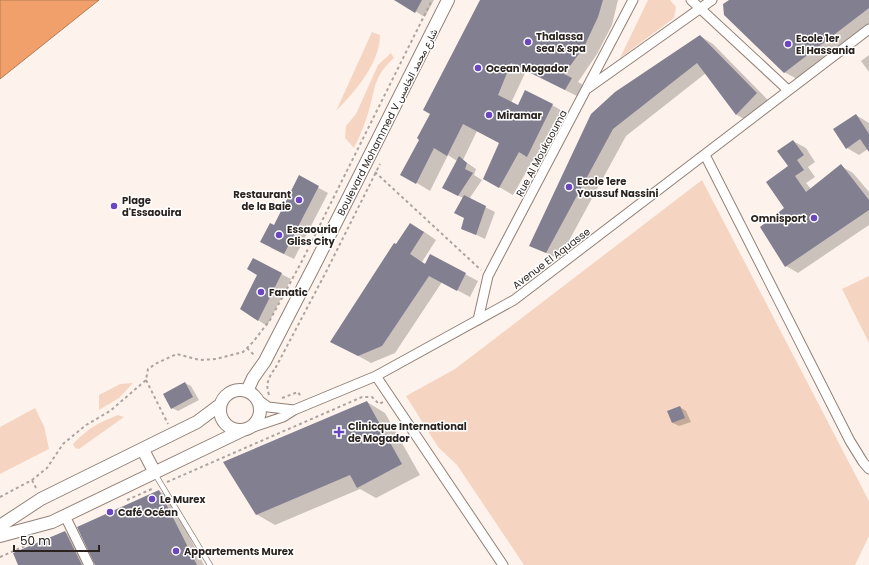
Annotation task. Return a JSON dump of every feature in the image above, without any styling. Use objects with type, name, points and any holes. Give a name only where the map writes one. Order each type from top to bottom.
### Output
[{"type":"street","name":"Boulevard Mohammed V شارع محمد الخامس","points":[[247,391],[253,378],[265,362],[448,0]]},
{"type":"street","name":"Rue Al Moukaouma","points":[[478,320],[488,276],[633,0]]},
{"type":"street","points":[[691,0],[788,90]]},
{"type":"street","points":[[587,89],[712,0]]},
{"type":"street","name":"Avenue El Aquasse","points":[[305,406],[376,376],[514,300],[705,156],[788,90],[869,29]]},
{"type":"street","points":[[705,156],[850,441],[862,462],[869,469]]},
{"type":"street","points":[[376,376],[503,565]]},
{"type":"street","points":[[0,526],[41,499],[143,450],[197,422],[221,404],[229,394],[234,391],[247,391],[268,407],[294,410]]},
{"type":"street","points":[[221,404],[222,417],[225,423],[230,427],[246,429],[259,418],[259,405],[257,399]]},
{"type":"street","points":[[0,536],[52,522],[246,429],[283,418],[294,410],[305,406]]},
{"type":"street","points":[[143,450],[155,473]]},
{"type":"street","points":[[65,516],[89,565]]},
{"type":"lane","points":[[155,473],[210,565]]},
{"type":"path","points":[[0,497],[32,480],[47,468],[63,444],[86,425],[110,411],[128,397],[146,380],[148,369],[157,362],[177,354],[200,360],[216,359],[243,352],[253,342],[270,320],[302,260],[432,0]]},
{"type":"path","points":[[364,166],[376,172],[488,276]]},
{"type":"path","points":[[269,395],[266,387],[268,380],[276,367]]},
{"type":"path","points":[[276,400],[298,392],[310,420]]},
{"type":"path","points":[[126,500],[362,397],[372,397],[379,404],[390,398]]},
{"type":"path","points":[[0,557],[49,535]]},
{"type":"shaded area","points":[[0,0],[99,0],[0,79]]},
{"type":"shaded area","points":[[648,0],[670,0],[676,7],[674,18],[620,58]]},
{"type":"shaded area","points":[[372,32],[380,35],[376,56],[358,86],[336,111]]},
{"type":"shaded area","points":[[391,53],[394,58],[387,64],[379,76],[366,120],[354,148],[345,138],[346,126],[356,114],[378,65]]},
{"type":"shaded area","points":[[702,180],[869,501],[869,536],[855,565],[524,565],[457,465],[438,447],[406,396],[455,369]]},
{"type":"shaded area","points":[[869,276],[869,343],[842,289]]},
{"type":"shaded area","points":[[133,383],[119,398],[99,410],[99,395],[120,384]]},
{"type":"shaded area","points":[[35,408],[44,426],[49,449],[0,474],[0,427]]},
{"type":"shaded area","points":[[118,415],[124,417],[79,449],[75,448],[73,444],[88,430],[105,420]]},
{"type":"building","points":[[394,0],[422,0],[415,13]]},
{"type":"building","points":[[480,0],[603,0],[598,17],[584,47],[564,74],[572,78],[565,90],[511,63],[498,95],[518,105],[525,90],[553,104],[527,157],[519,152],[499,188],[483,179],[499,143],[463,124],[447,156],[434,148],[416,184],[400,175],[419,140],[417,138],[430,114],[423,110]]},
{"type":"building","name":"Ecole 1er El Hassania","points":[[729,0],[869,0],[869,8],[784,73],[724,15],[723,4]]},
{"type":"building","name":"Ecole 1ere Youssuf Nassini","points":[[700,35],[757,93],[736,115],[697,63],[613,129],[546,253],[529,246],[591,114],[615,92]]},
{"type":"building","points":[[856,114],[869,134],[869,152],[860,139],[846,149],[833,129]]},
{"type":"building","name":"Omnisport","points":[[793,140],[804,155],[797,160],[804,170],[795,176],[806,192],[841,164],[869,200],[869,210],[785,267],[760,227],[784,208],[766,182],[788,166],[777,151]]},
{"type":"building","points":[[459,156],[467,163],[465,169],[473,173],[458,196],[442,188]]},
{"type":"building","points":[[299,175],[319,186],[284,254],[260,242],[270,223],[274,225]]},
{"type":"building","points":[[464,195],[486,206],[476,235],[461,229],[464,218],[454,213]]},
{"type":"building","points":[[410,223],[424,232],[410,254],[425,264],[430,254],[466,273],[457,291],[429,276],[382,346],[358,356],[330,342],[394,243],[396,244]]},
{"type":"building","name":"Fanatic","points":[[253,258],[282,273],[258,321],[240,309],[257,275],[247,269]]},
{"type":"building","points":[[185,382],[193,397],[171,409],[163,394]]},
{"type":"building","name":"Clinicque International de Mogador","points":[[367,401],[402,464],[357,488],[350,475],[256,515],[223,462]]},
{"type":"building","points":[[680,406],[685,418],[672,423],[667,411]]},
{"type":"building","points":[[159,490],[197,565],[95,565],[77,527]]},
{"type":"building","points":[[65,531],[82,565],[18,565],[13,553]]},
{"type":"place","name":"Thalassa sea & spa","points":[[528,42]]},
{"type":"place","name":"Ecole 1er El Hassania","points":[[788,44]]},
{"type":"place","name":"Ocean Mogador","points":[[478,68]]},
{"type":"place","name":"Miramar","points":[[489,115]]},
{"type":"place","name":"Ecole 1ere Youssuf Nassini","points":[[569,187]]},
{"type":"place","name":"Restaurant de la Baie","points":[[299,200]]},
{"type":"place","name":"Plage d'Essaouira","points":[[114,206]]},
{"type":"place","name":"Omnisport","points":[[814,218]]},
{"type":"place","name":"Essaouria Gliss City","points":[[279,235]]},
{"type":"place","name":"Fanatic","points":[[261,292]]},
{"type":"place","name":"Clinicque International de Mogador","points":[[339,432]]},
{"type":"place","name":"Le Murex","points":[[152,499]]},
{"type":"place","name":"Café Océan","points":[[110,512]]},
{"type":"place","name":"Appartements Murex","points":[[176,551]]}]
